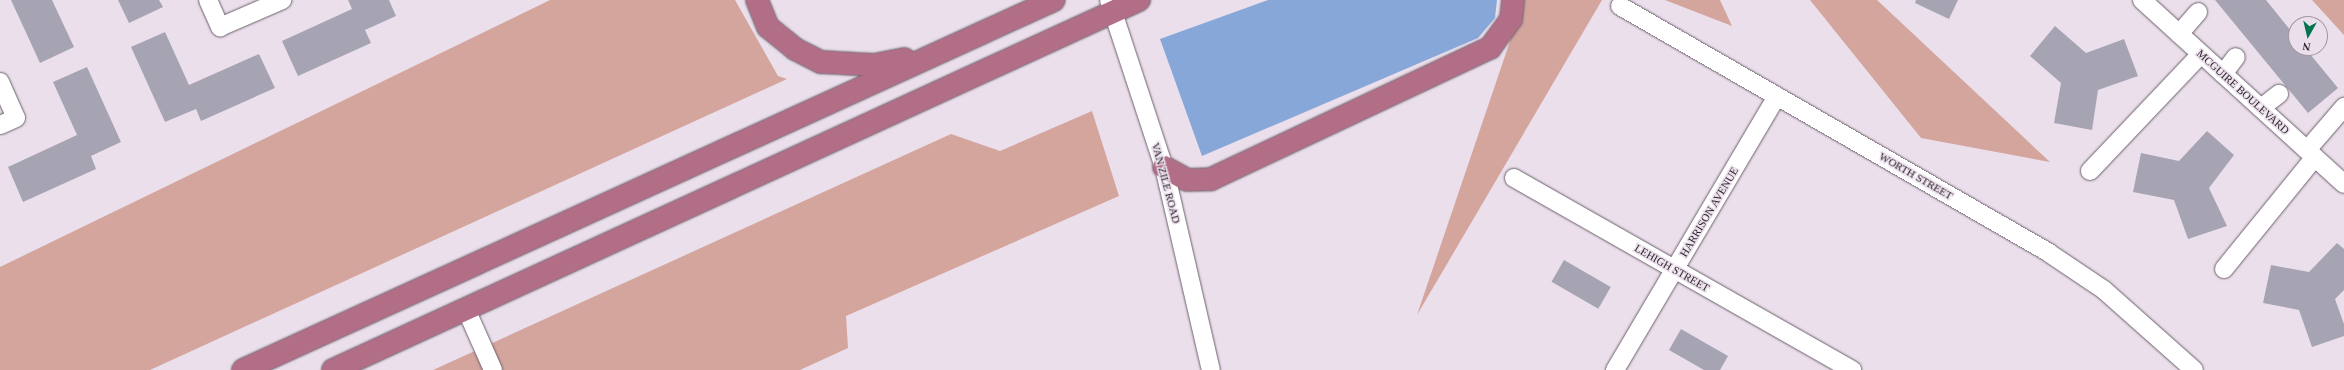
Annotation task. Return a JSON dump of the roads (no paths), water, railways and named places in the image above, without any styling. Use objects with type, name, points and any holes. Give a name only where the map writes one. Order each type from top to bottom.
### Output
[{"type":"highway","points":[[757,0],[768,27],[795,49],[821,62],[874,65],[938,53]]},
{"type":"highway","points":[[243,370],[1054,0]]},
{"type":"highway","points":[[333,370],[1110,6],[1139,0]]},
{"type":"highway","points":[[1164,167],[1187,180],[1210,179],[1490,48],[1511,19],[1513,0]]},
{"type":"street","points":[[208,0],[220,27],[282,0]]},
{"type":"street","name":"MCGUIRE BOULEVARD","points":[[2144,1],[2344,184]]},
{"type":"street","name":"VAN ZILE ROAD","points":[[1110,6],[1164,167],[1211,370]]},
{"type":"street","name":"WORTH STREET","points":[[1620,6],[2049,253],[2104,290],[2194,370]]},
{"type":"street","points":[[2179,34],[2198,12]]},
{"type":"street","points":[[2090,171],[2202,54]]},
{"type":"street","points":[[2223,74],[2236,57]]},
{"type":"street","points":[[0,82],[16,118],[0,125]]},
{"type":"street","points":[[2261,108],[2278,94]]},
{"type":"street","name":"HARRISON AVENUE","points":[[1615,370],[1777,96]]},
{"type":"street","points":[[2224,269],[2311,154],[2344,107]]},
{"type":"street","name":"LEHIGH STREET","points":[[1514,178],[1852,370]]},
{"type":"street","points":[[466,309],[493,370]]},
{"type":"water","points":[[1268,0],[1497,0],[1495,18],[1478,38],[1202,156],[1160,39]]}]
